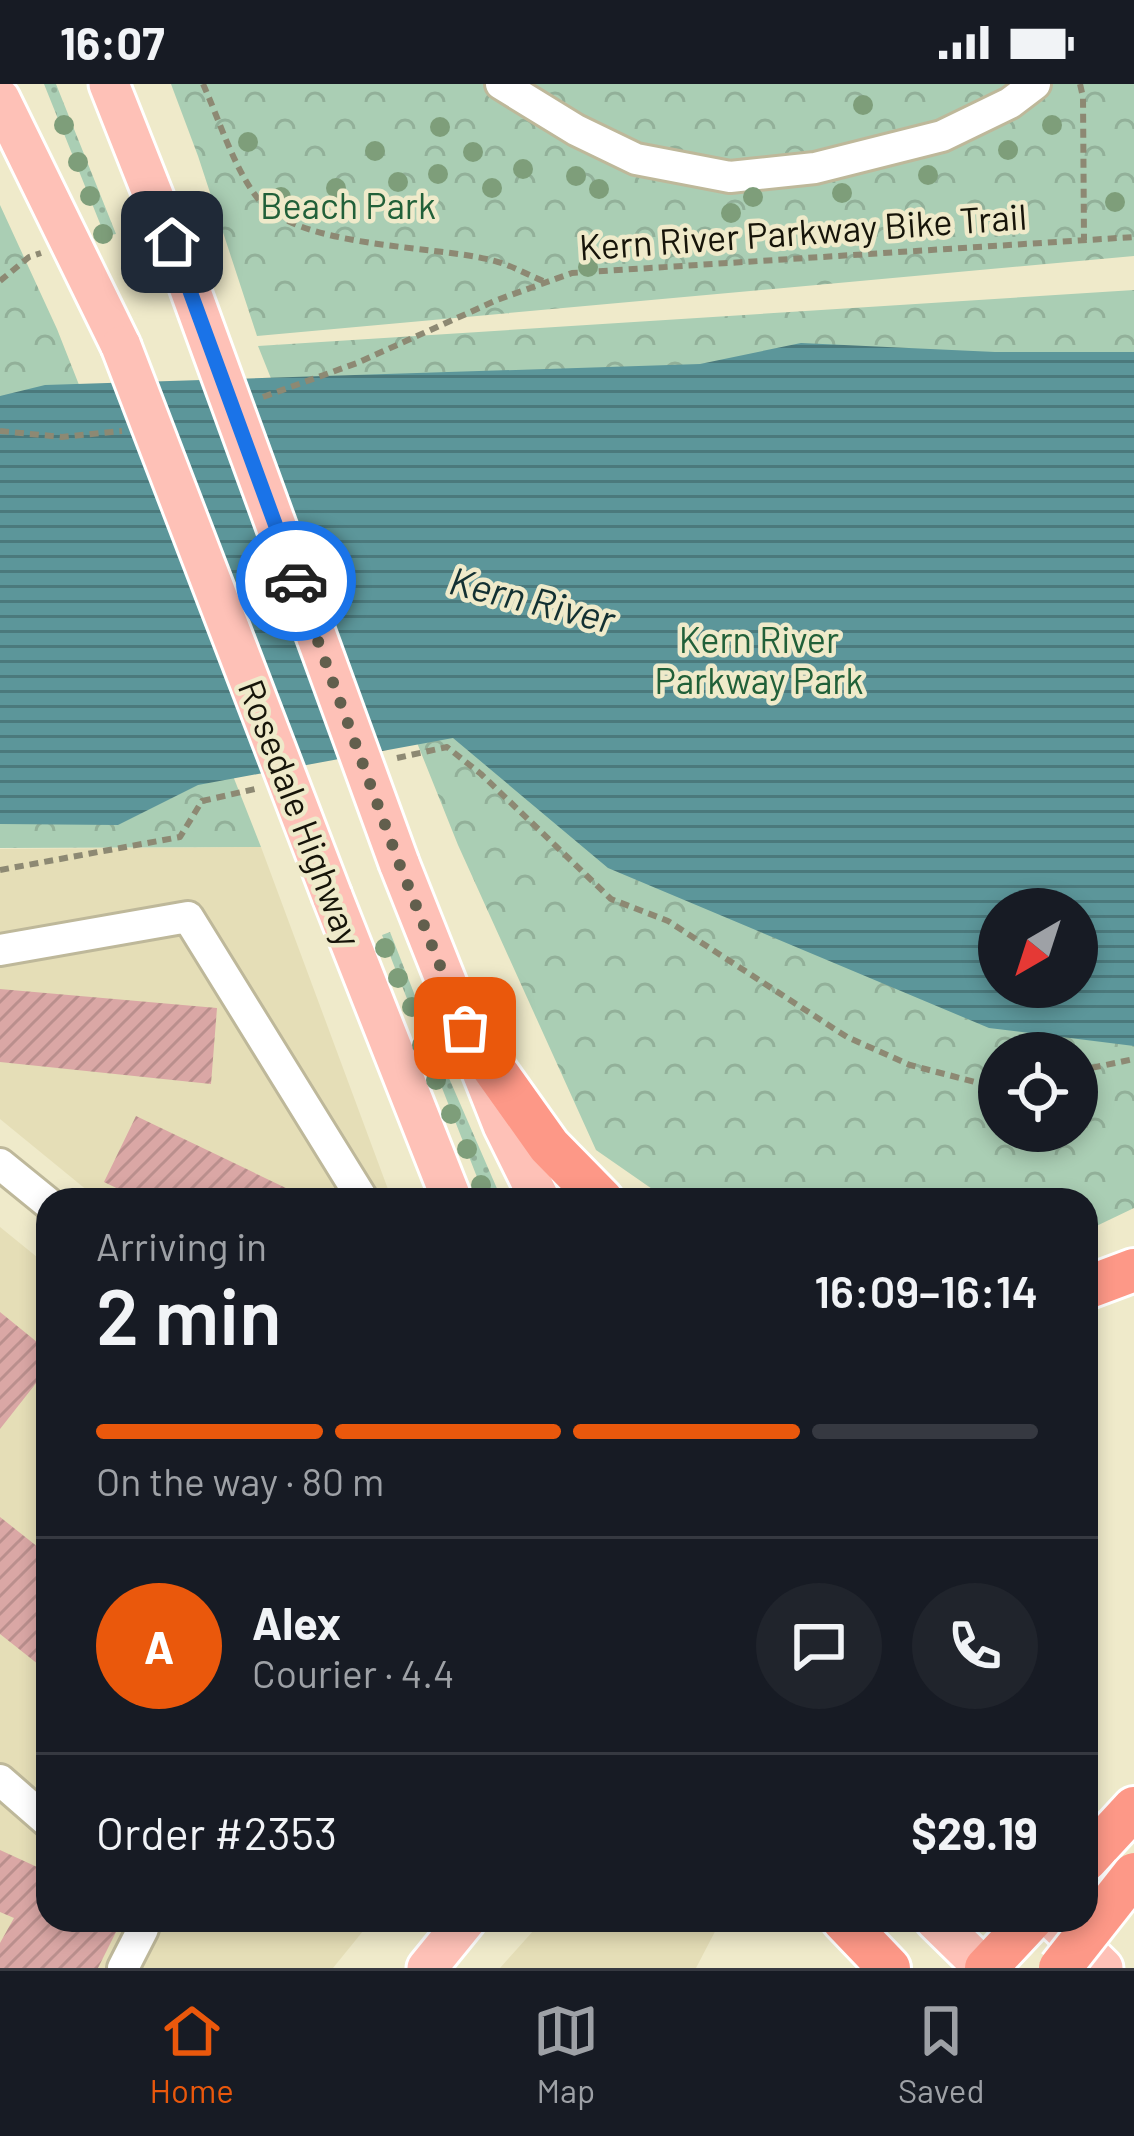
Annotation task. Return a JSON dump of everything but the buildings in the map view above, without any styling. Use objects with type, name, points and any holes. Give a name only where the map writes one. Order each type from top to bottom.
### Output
[{"type":"highway","points":[[465,1028],[549,1146],[590,1188]]},
{"type":"highway","points":[[1098,1284],[1134,1270]]},
{"type":"highway","points":[[1098,1847],[1132,1809]]},
{"type":"highway","points":[[1098,1920],[1134,1874]]},
{"type":"highway","points":[[854,1932],[889,1968]]},
{"type":"highway","points":[[985,1968],[1020,1932]]},
{"type":"highway","points":[[1060,1968],[1088,1932]]},
{"type":"main road","name":"Rosedale Highway","points":[[109,84],[187,281],[399,863],[503,1125],[534,1188]]},
{"type":"main road","name":"Rosedale Highway","points":[[0,99],[9,139],[70,242],[121,346],[447,1188]]},
{"type":"main road","points":[[427,1968],[456,1932]]},
{"type":"main road","points":[[947,1932],[985,1968]]},
{"type":"main road","points":[[1066,1932],[1103,1968]]},
{"type":"street","points":[[501,84],[636,160],[730,177],[815,168],[942,136],[1010,103],[1035,84]]},
{"type":"street","points":[[0,950],[188,917],[356,1188]]},
{"type":"street","points":[[0,1164],[36,1193]]},
{"type":"street","points":[[0,1780],[36,1812]]},
{"type":"street","points":[[123,1968],[141,1932]]},
{"type":"path","points":[[203,84],[244,177],[261,202],[282,219],[333,235],[494,260],[545,282]]},
{"type":"path","points":[[1080,84],[1084,240]]},
{"type":"path","name":"Kern River Parkway Bike Trail","points":[[247,403],[357,363],[497,300],[572,273],[1134,237]]},
{"type":"path","points":[[0,281],[28,257],[70,242]]},
{"type":"path","points":[[0,431],[62,437],[130,429]]},
{"type":"path","points":[[380,762],[448,747],[611,899],[668,921],[847,1037],[910,1065],[978,1084]]},
{"type":"path","points":[[0,870],[180,837],[202,801],[269,786]]},
{"type":"path","points":[[1098,1066],[1134,1058]]},
{"type":"shaded area","points":[[261,847],[388,1188],[84,1188],[0,1119],[0,849]]},
{"type":"shaded area","points":[[0,1227],[36,1256],[36,1932],[362,1932],[333,1968],[0,1968]]},
{"type":"shaded area","points":[[532,1932],[715,1932],[696,1968],[500,1968]]},
{"type":"green space","points":[[44,84],[56,84],[116,234],[105,236]]},
{"type":"green space","name":"Beach Park","points":[[171,84],[1134,84],[1134,256],[257,336]]},
{"type":"green space","points":[[0,205],[57,329],[261,847],[0,848]]},
{"type":"green space","name":"Kern River","points":[[1134,290],[1134,1208],[1098,1225],[1098,1188],[651,1188],[596,1150],[458,845],[258,346]]},
{"type":"green space","points":[[390,932],[497,1188],[481,1188],[382,935]]},
{"type":"water","name":"Kern River","points":[[801,343],[995,352],[1134,352],[1134,1046],[1098,1042],[1098,1032],[989,1028],[608,868],[453,738],[198,785],[118,825],[0,824],[0,396],[45,385],[700,364]]},
{"type":"way so far","points":[[296,581],[465,1028]]},
{"type":"route","points":[[172,242],[296,581]]},
{"type":"park label","name":"Kern River Parkway Park","points":[[759,660]]}]
